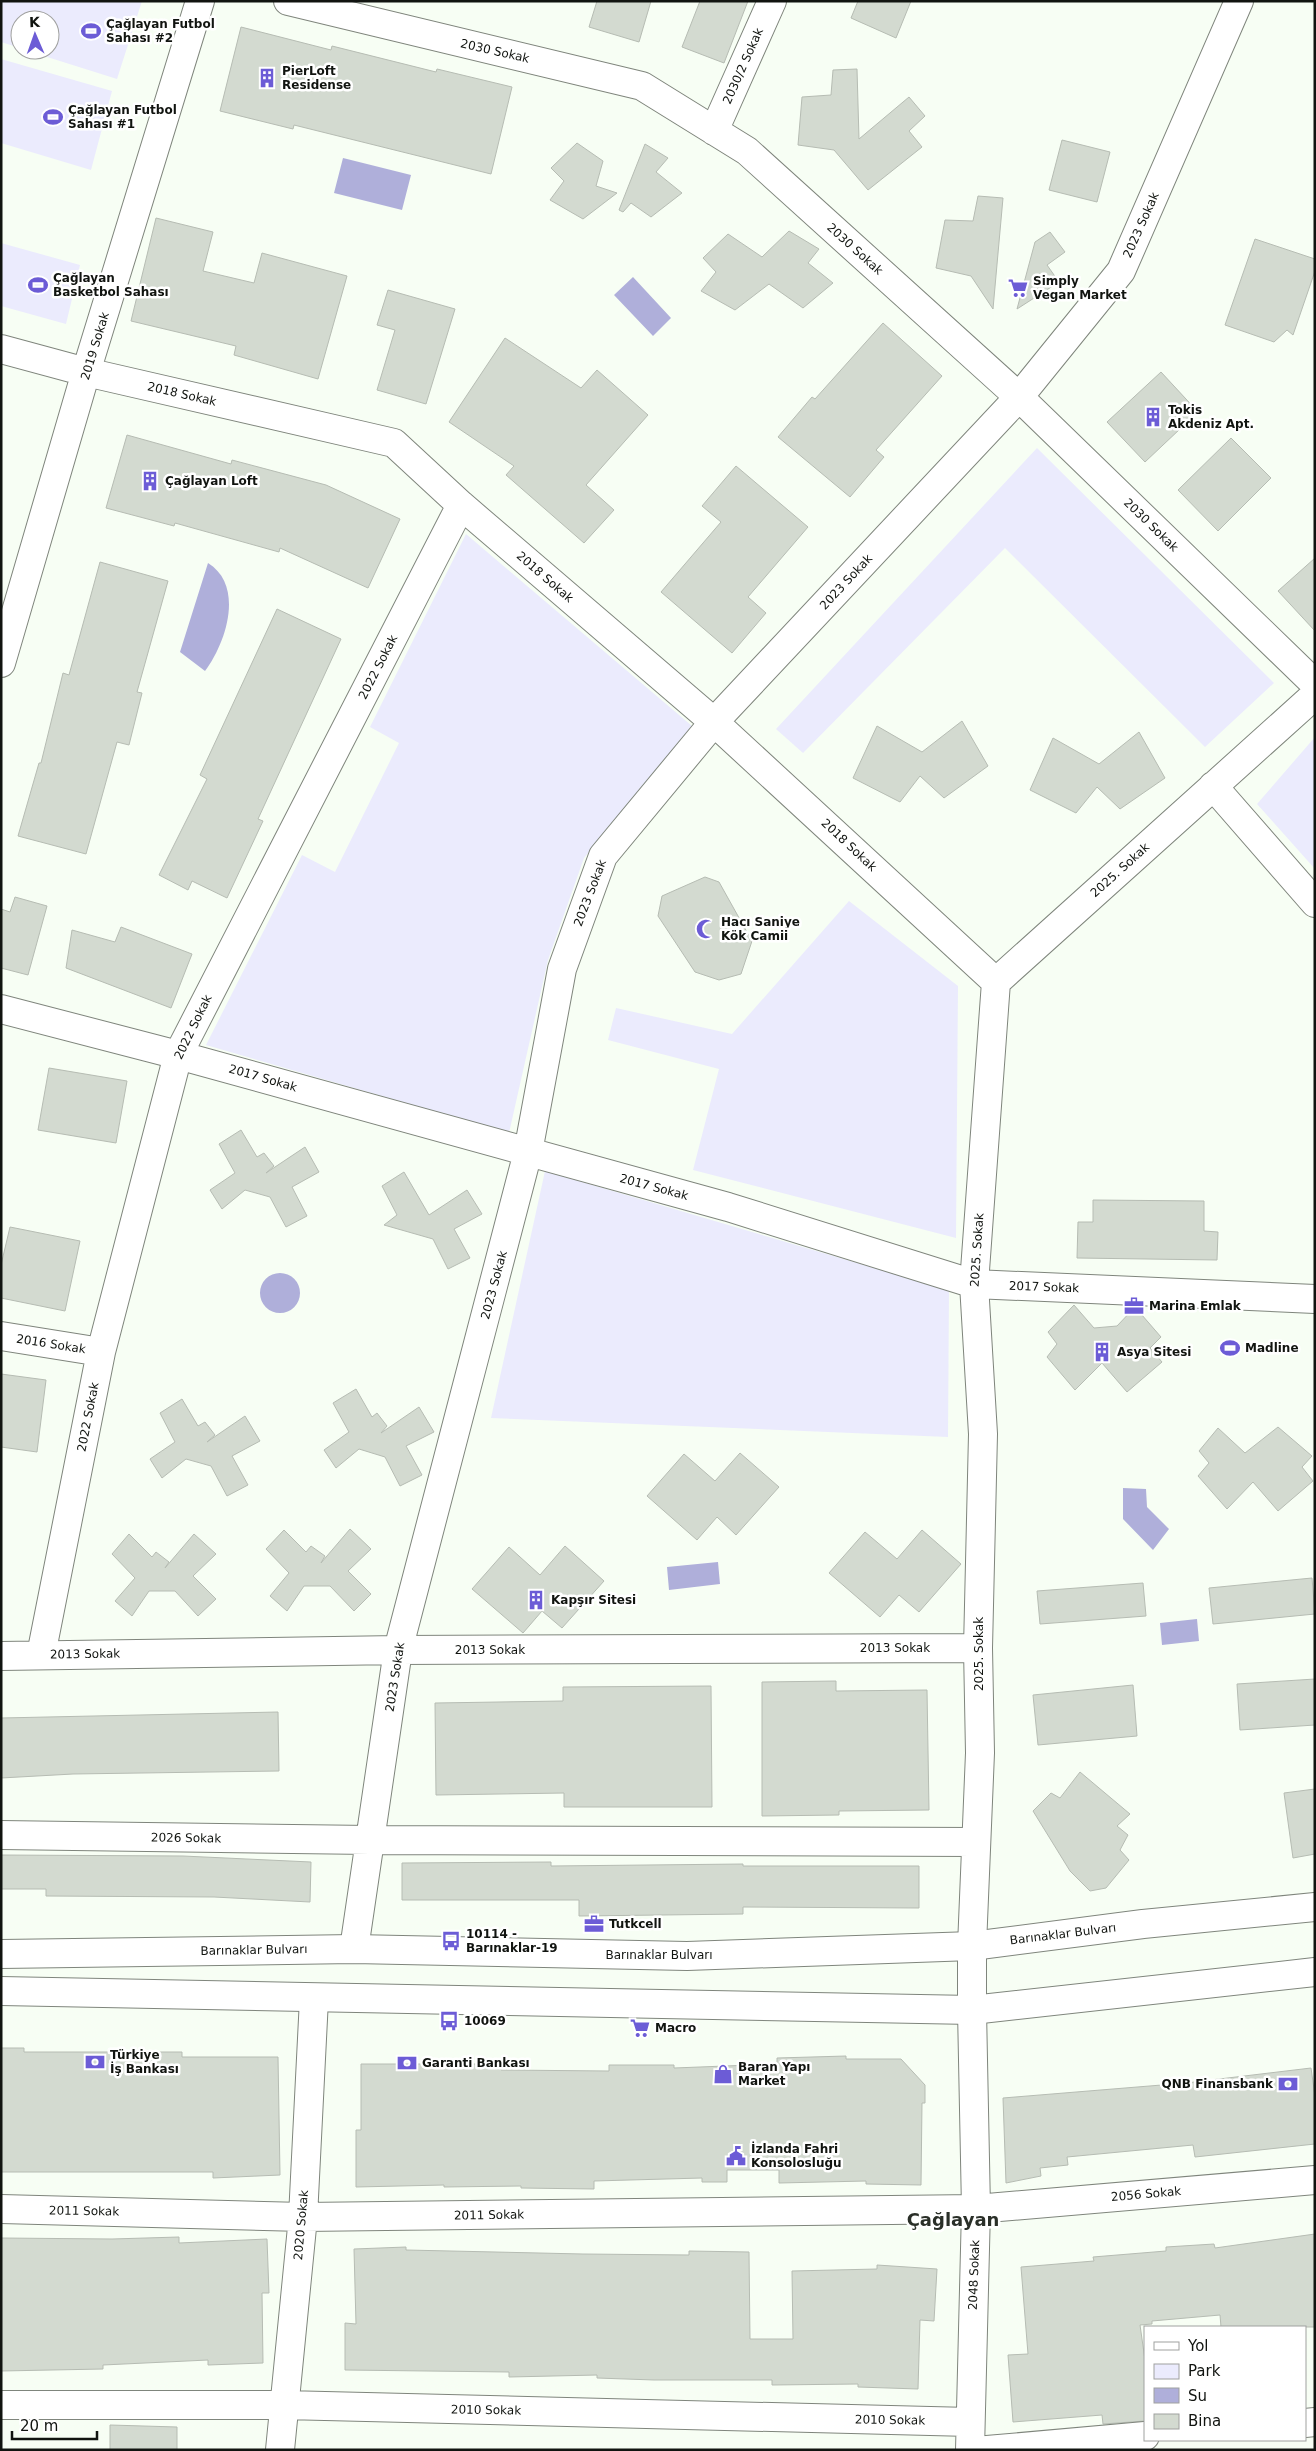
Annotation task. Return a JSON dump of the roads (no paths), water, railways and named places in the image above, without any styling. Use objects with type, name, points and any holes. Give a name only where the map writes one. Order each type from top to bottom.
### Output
[{"type":"street","name":"2019 Sokak","points":[[1,663],[86,372],[200,1]]},
{"type":"street","name":"2030 Sokak","points":[[288,1],[642,86],[746,151],[1019,397],[1315,684]]},
{"type":"street","name":"2030/2 Sokak","points":[[714,131],[772,1]]},
{"type":"street","name":"2023 Sokak","points":[[354,1949],[398,1650],[528,1152],[562,969],[603,856],[714,722],[1019,397],[1121,270],[1238,1]]},
{"type":"street","name":"2018 Sokak","points":[[1,349],[86,372],[394,443],[461,505],[714,722],[996,982]]},
{"type":"street","name":"2022 Sokak","points":[[41,1655],[101,1352],[178,1055],[461,505]]},
{"type":"street","name":"2025. Sokak","points":[[972,2010],[972,1946],[980,1753],[978,1648],[983,1434],[974,1284],[996,982],[1315,695]]},
{"type":"street","points":[[1213,786],[1315,903]]},
{"type":"street","name":"2017 Sokak","points":[[1,1009],[178,1055],[728,1207],[974,1284],[1315,1299]]},
{"type":"street","name":"2016 Sokak","points":[[1,1336],[101,1352]]},
{"type":"street","name":"2013 Sokak","points":[[1,1656],[398,1650],[978,1648]]},
{"type":"street","name":"2026 Sokak","points":[[1,1836],[370,1840],[976,1842]]},
{"type":"street","name":"Barınaklar Bulvarı","points":[[1,1954],[354,1949],[687,1956],[972,1946],[1144,1924],[1315,1907]]},
{"type":"street","points":[[1,1991],[314,1999],[972,2010],[1315,1972]]},
{"type":"street","name":"2020 Sokak","points":[[280,2450],[303,2217],[314,1999]]},
{"type":"street","name":"2048 Sokak","points":[[970,2450],[976,2209],[972,2010]]},
{"type":"street","name":"2056 Sokak","points":[[976,2209],[1315,2180]]},
{"type":"street","name":"2011 Sokak","points":[[1,2209],[303,2217],[976,2209]]},
{"type":"street","name":"2010 Sokak","points":[[1,2405],[284,2405],[970,2422]]},
{"type":"street","points":[[987,2450],[1144,2436]]},
{"type":"water","points":[[343,158],[411,175],[402,210],[334,193]]},
{"type":"water","points":[[633,277],[671,318],[653,336],[614,295]]},
{"type":"water","points":[[208,563],[219,573],[226,586],[229,600],[225,631],[220,646],[205,671],[180,652]]},
{"type":"water","points":[[280,1273],[294,1279],[300,1293],[294,1307],[280,1313],[266,1307],[260,1293],[266,1279]]},
{"type":"water","points":[[1123,1488],[1146,1489],[1147,1507],[1169,1529],[1153,1550],[1123,1519]]},
{"type":"water","points":[[718,1562],[720,1584],[669,1590],[667,1567]]},
{"type":"water","points":[[1197,1619],[1199,1641],[1162,1645],[1160,1623]]},
{"type":"place","name":"Çağlayan Futbol Sahası #2","points":[[91,31]]},
{"type":"place","name":"PierLoft Residense","points":[[267,78]]},
{"type":"place","name":"Çağlayan Futbol Sahası #1","points":[[53,117]]},
{"type":"place","name":"Çağlayan Basketbol Sahası","points":[[38,285]]},
{"type":"place","name":"Simply Vegan Market","points":[[1018,288]]},
{"type":"place","name":"Tokis Akdeniz Apt.","points":[[1153,417]]},
{"type":"place","name":"Çağlayan Loft","points":[[150,481]]},
{"type":"place","name":"Hacı Saniye Kök Camii","points":[[706,929]]},
{"type":"place","name":"Marina Emlak","points":[[1134,1306]]},
{"type":"place","name":"Madline","points":[[1230,1348]]},
{"type":"place","name":"Asya Sitesi","points":[[1102,1352]]},
{"type":"place","name":"Kapşır Sitesi","points":[[536,1600]]},
{"type":"place","name":"Tutkcell","points":[[594,1924]]},
{"type":"place","name":"10114 - Barınaklar-19","points":[[451,1941]]},
{"type":"place","name":"10069","points":[[449,2021]]},
{"type":"place","name":"Macro","points":[[640,2028]]},
{"type":"place","name":"Türkiye İş Bankası","points":[[95,2062]]},
{"type":"place","name":"Garanti Bankası","points":[[407,2063]]},
{"type":"place","name":"Baran Yapı Market","points":[[723,2074]]},
{"type":"place","name":"QNB Finansbank","points":[[1288,2084]]},
{"type":"place","name":"İzlanda Fahri Konsolosluğu","points":[[736,2156]]},
{"type":"district","name":"Çağlayan","points":[[953,2220]]}]
